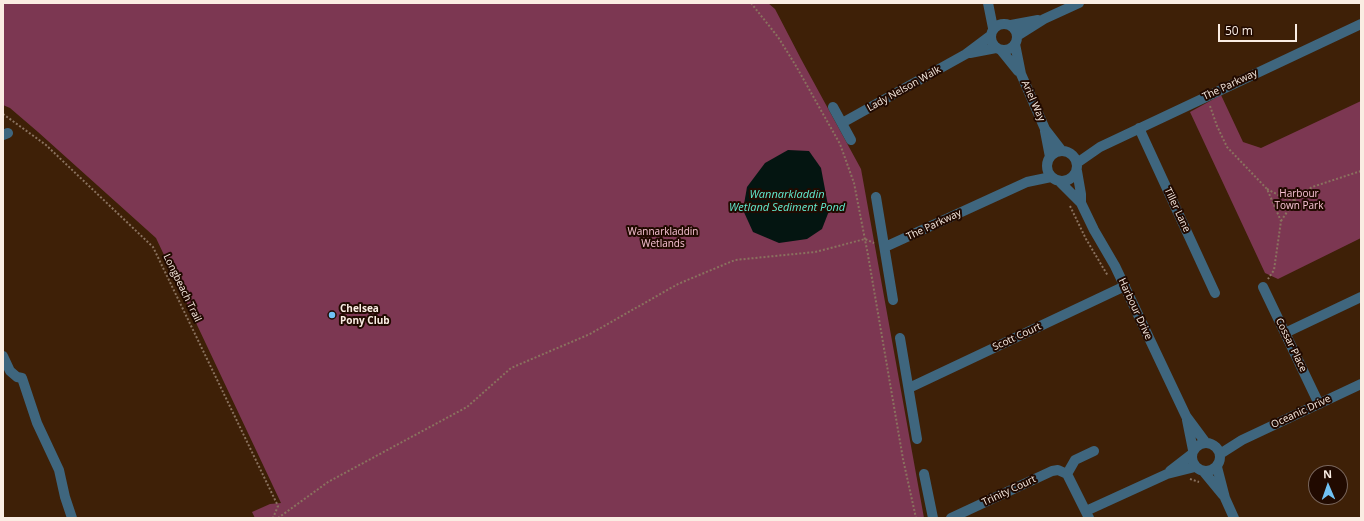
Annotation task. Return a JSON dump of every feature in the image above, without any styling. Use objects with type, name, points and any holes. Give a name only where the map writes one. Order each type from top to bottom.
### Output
[{"type":"street","points":[[988,3],[992,44],[998,49],[1009,49],[1016,40],[1044,19],[1079,3]]},
{"type":"street","points":[[988,3],[1007,24],[1014,28],[1016,40]]},
{"type":"street","points":[[992,32],[999,24],[1044,19]]},
{"type":"street","name":"The Parkway","points":[[885,248],[1027,182],[1055,179],[1067,181],[1072,178],[1077,167],[1100,147],[1361,24]]},
{"type":"street","name":"Lady Nelson Walk","points":[[842,123],[966,54],[992,32]]},
{"type":"street","name":"Ariel Way","points":[[1016,40],[1021,74],[1045,129],[1048,161]]},
{"type":"street","name":"Lady Nelson Walk","points":[[966,54],[998,49]]},
{"type":"street","name":"Ariel Way","points":[[998,49],[1021,74]]},
{"type":"street","points":[[833,107],[851,140]]},
{"type":"street","name":"Tiller Lane","points":[[1139,128],[1215,293]]},
{"type":"street","name":"Ariel Way","points":[[1045,129],[1067,152]]},
{"type":"street","name":"The Parkway","points":[[1027,182],[1058,151],[1067,152],[1100,147]]},
{"type":"street","points":[[1067,152],[1074,156],[1077,167]]},
{"type":"street","points":[[1048,161],[1047,169],[1055,179]]},
{"type":"street","name":"Harbour Drive","points":[[1077,167],[1081,204]]},
{"type":"street","name":"Harbour Drive","points":[[1055,179],[1081,204],[1125,286],[1186,416],[1210,444]]},
{"type":"street","points":[[876,197],[893,300]]},
{"type":"street","name":"Scott Court","points":[[909,388],[1125,286]]},
{"type":"street","name":"Cossar Place","points":[[1263,287],[1319,404]]},
{"type":"street","points":[[1285,333],[1361,297]]},
{"type":"street","points":[[900,338],[917,439]]},
{"type":"street","points":[[3,356],[10,371],[17,377],[22,378],[37,423],[59,470],[65,497],[72,518]]},
{"type":"street","name":"Oceanic Drive","points":[[1220,454],[1242,440],[1361,384]]},
{"type":"street","name":"Harbour Drive","points":[[1186,416],[1192,452]]},
{"type":"street","name":"Oceanic Drive","points":[[1210,444],[1242,440]]},
{"type":"street","points":[[1167,474],[1198,445],[1210,444],[1220,454],[1217,467],[1225,498],[1234,518]]},
{"type":"street","points":[[1094,451],[1074,462],[1067,474],[1087,514],[1167,474],[1195,467]]},
{"type":"street","points":[[1192,452],[1192,463],[1195,467],[1204,472],[1225,498]]},
{"type":"street","points":[[1204,472],[1217,467]]},
{"type":"street","name":"Trinity Court","points":[[951,518],[1052,471],[1060,470],[1067,474]]},
{"type":"street","points":[[924,474],[932,518]]},
{"type":"path","points":[[753,4],[778,37],[840,144],[854,182],[903,459],[916,518]]},
{"type":"path","points":[[1207,96],[1217,126],[1227,146],[1267,189],[1281,221]]},
{"type":"path","name":"Longbeach Trail","points":[[3,114],[46,145],[153,247],[278,506],[272,518]]},
{"type":"path","points":[[1263,287],[1274,270],[1281,221],[1295,200],[1312,187],[1361,171]]},
{"type":"path","points":[[1267,189],[1286,199],[1295,200]]},
{"type":"path","points":[[278,518],[328,482],[467,407],[511,368],[590,334],[678,284],[735,260],[815,252],[865,239]]},
{"type":"path","points":[[1188,479],[1194,480],[1203,485]]},
{"type":"green space","name":"Wannarkladdin Wetlands","points":[[3,3],[768,3],[775,9],[861,169],[924,518],[255,518],[252,512],[270,504],[281,503],[156,238],[38,132],[10,108],[3,105]]},
{"type":"green space","name":"Harbour Town Park","points":[[1221,95],[1243,142],[1261,148],[1361,101],[1361,238],[1278,279],[1265,273],[1190,112]]},
{"type":"water","name":"Wannarkladdin Wetland Sediment Pond","points":[[788,150],[809,151],[821,168],[829,211],[822,229],[807,239],[779,243],[753,232],[743,210],[747,187],[765,163]]},
{"type":"place","name":"Chelsea Pony Club","points":[[332,315]]}]
